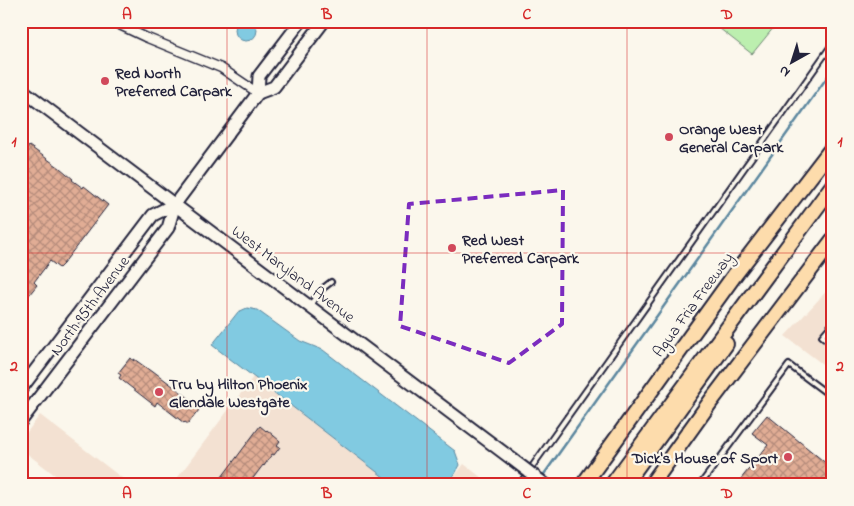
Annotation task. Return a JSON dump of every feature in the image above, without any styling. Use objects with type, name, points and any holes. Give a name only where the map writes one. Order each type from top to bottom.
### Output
[{"type":"highway","points":[[781,214],[797,182],[833,134]]},
{"type":"highway","name":"Agua Fria Freeway","points":[[583,485],[781,214],[833,147]]},
{"type":"highway","points":[[624,485],[673,410],[833,185]]},
{"type":"highway","points":[[612,485],[673,410],[833,200]]},
{"type":"highway","points":[[652,485],[711,401],[830,245]]},
{"type":"street","points":[[111,21],[145,38],[221,68],[258,92]]},
{"type":"street","name":"North 95th Avenue","points":[[21,421],[168,228],[175,204],[258,92],[259,76],[301,21]]},
{"type":"street","name":"North 95th Avenue","points":[[258,92],[274,87],[324,21]]},
{"type":"street","name":"West Maryland Avenue","points":[[21,89],[546,485]]},
{"type":"street","name":"North 95th Avenue","points":[[21,389],[153,215],[175,204]]},
{"type":"lane","points":[[519,485],[833,43]]},
{"type":"lane","points":[[310,306],[322,289],[331,282]]},
{"type":"lane","points":[[833,323],[822,336],[833,344]]},
{"type":"lane","points":[[703,484],[789,365],[833,398]]},
{"type":"highlighted area","points":[[563,190],[562,324],[509,363],[400,326],[409,204]]},
{"type":"shaded area","points":[[833,284],[833,372],[785,336]]},
{"type":"shaded area","points":[[253,377],[394,485],[172,485]]},
{"type":"shaded area","points":[[40,415],[131,485],[68,485],[21,449],[21,440]]},
{"type":"shaded area","points":[[464,464],[491,485],[448,485]]},
{"type":"green space","points":[[710,21],[779,21],[752,54]]},
{"type":"water","points":[[246,19],[256,26],[257,30],[250,40],[246,41],[236,34],[235,30],[242,20]]},
{"type":"water","points":[[247,308],[257,310],[300,341],[323,350],[455,451],[460,465],[446,485],[394,485],[212,345],[238,312]]},
{"type":"building","points":[[29,146],[60,168],[72,180],[83,188],[84,186],[108,205],[59,268],[50,261],[34,282],[37,285],[21,305],[21,156]]},
{"type":"building","name":"Tru by Hilton Phoenix Glendale Westgate","points":[[130,358],[153,371],[190,399],[189,401],[199,410],[188,424],[157,402],[155,406],[119,378],[121,375],[118,373]]},
{"type":"building","name":"Dick's House of Sport","points":[[767,415],[833,469],[833,485],[736,485],[768,445],[752,433]]},
{"type":"building","points":[[260,426],[280,441],[277,445],[280,447],[274,455],[272,454],[248,485],[216,485]]},
{"type":"waterway","points":[[542,477],[833,69]]},
{"type":"place","name":"Red North Preferred Carpark","points":[[105,81]]},
{"type":"place","name":"Orange West General Carpark","points":[[669,137]]},
{"type":"place","name":"Red West Preferred Carpark","points":[[452,248]]},
{"type":"place","name":"Tru by Hilton Phoenix Glendale Westgate","points":[[159,392]]},
{"type":"place","name":"Dick's House of Sport","points":[[788,457]]}]
